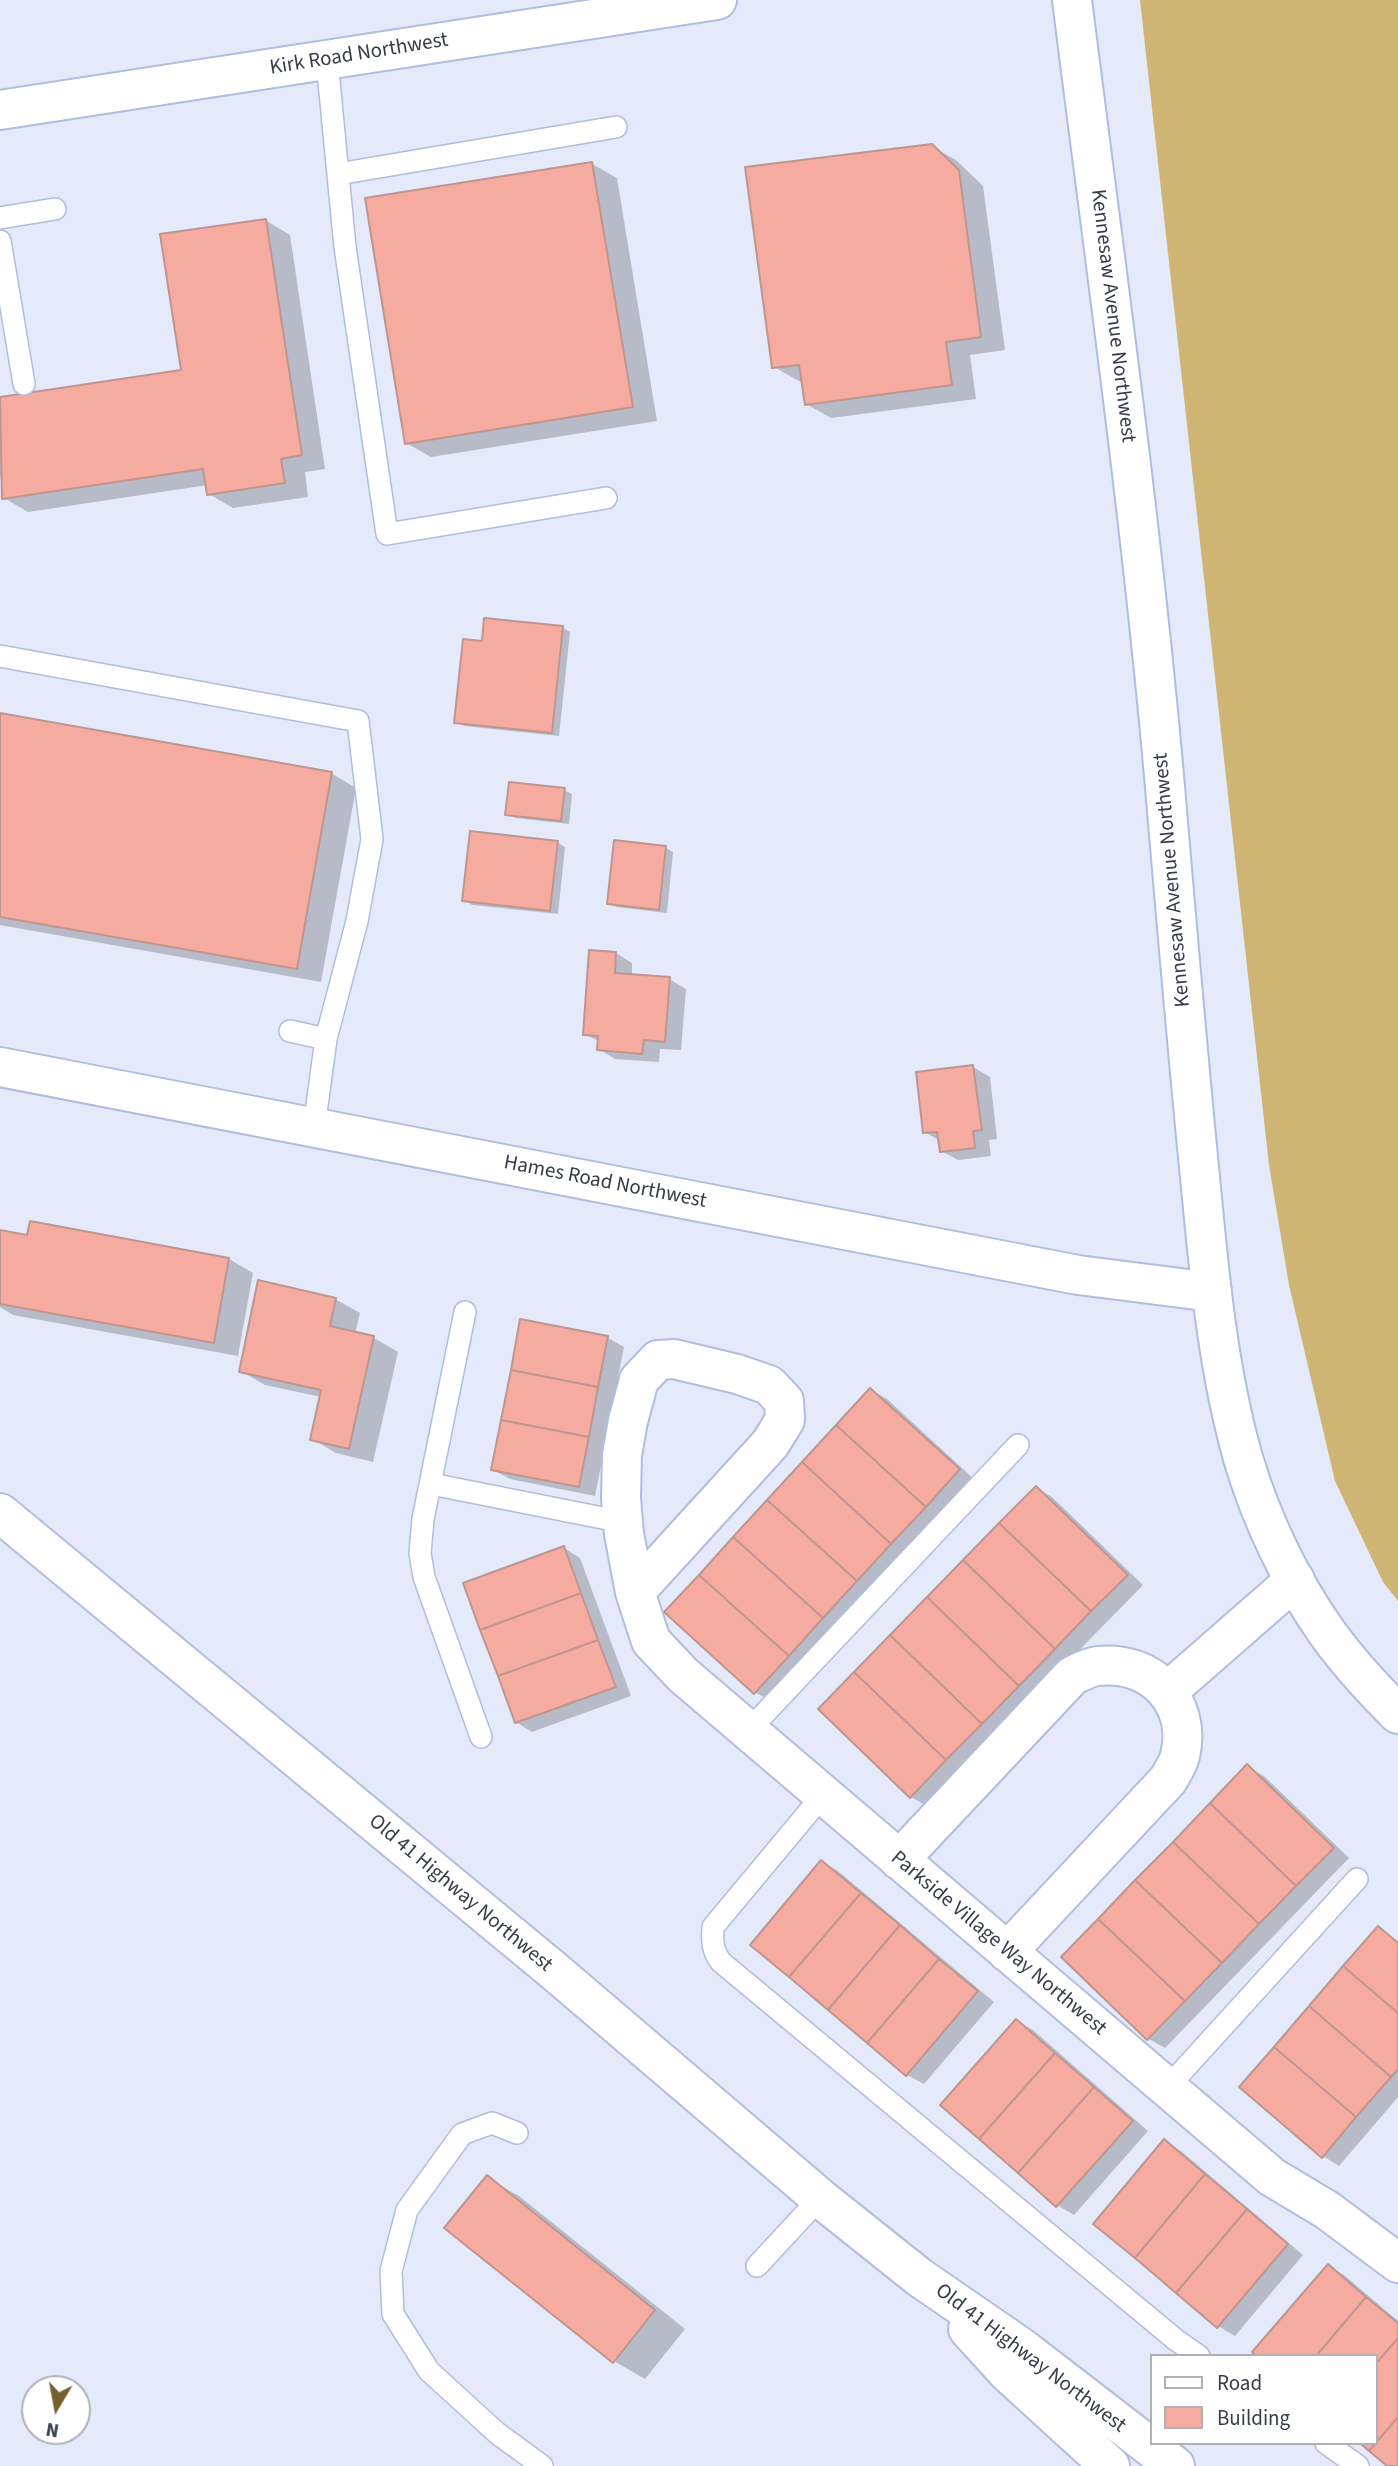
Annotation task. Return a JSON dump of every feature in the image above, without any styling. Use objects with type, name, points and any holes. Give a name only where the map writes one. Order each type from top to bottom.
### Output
[{"type":"street","name":"Kirk Road Northwest","points":[[0,110],[717,0]]},
{"type":"street","name":"Kennesaw Avenue Northwest","points":[[1072,0],[1151,629],[1185,1022],[1224,1385],[1244,1462],[1271,1532],[1295,1580],[1327,1632],[1360,1675],[1398,1714]]},
{"type":"street","name":"Hames Road Northwest","points":[[0,1067],[1078,1275],[1212,1292]]},
{"type":"street","name":"Parkside Village Way Northwest","points":[[635,1592],[770,1444],[785,1420],[784,1401],[769,1385],[737,1374],[674,1359],[658,1360],[639,1380],[622,1455],[621,1498],[635,1592],[651,1641],[683,1675],[1272,2177],[1327,2210],[1398,2263]]},
{"type":"street","name":"Old 41 Highway Northwest","points":[[0,1513],[553,1970],[820,2198],[919,2277],[1022,2348],[1175,2466]]},
{"type":"street","points":[[1167,1692],[1295,1580]]},
{"type":"street","points":[[899,1860],[1072,1676],[1094,1666],[1118,1665],[1136,1669],[1158,1683],[1176,1706],[1182,1726],[1180,1758],[1168,1780],[1007,1952]]},
{"type":"street","name":"Old 41 Highway Northwest","points":[[919,2277],[1008,2373],[1110,2466]]},
{"type":"lane","points":[[327,61],[345,247],[387,534],[607,498]]},
{"type":"lane","points":[[338,174],[616,127]]},
{"type":"lane","points":[[0,218],[55,209]]},
{"type":"lane","points":[[0,241],[24,384]]},
{"type":"lane","points":[[0,656],[358,721],[372,839],[357,921],[326,1038],[314,1126]]},
{"type":"lane","points":[[290,1031],[326,1038]]},
{"type":"lane","points":[[466,1312],[420,1543],[421,1564],[481,1737]]},
{"type":"lane","points":[[748,1731],[1018,1445]]},
{"type":"lane","points":[[431,1484],[623,1522]]},
{"type":"lane","points":[[823,1795],[713,1927],[712,1944],[715,1955],[1165,2331],[1196,2354]]},
{"type":"lane","points":[[1167,2088],[1357,1879]]},
{"type":"lane","points":[[517,2133],[492,2123],[462,2134],[407,2210],[391,2271],[393,2314],[429,2371],[497,2432],[542,2466]]},
{"type":"lane","points":[[757,2266],[820,2198]]},
{"type":"lane","points":[[1329,2445],[1358,2466]]},
{"type":"shaded area","points":[[1140,0],[1398,0],[1398,1601],[1383,1582],[1335,1481],[1289,1285],[1269,1165]]},
{"type":"building","points":[[932,144],[959,170],[981,337],[946,342],[952,385],[805,405],[799,365],[772,368],[745,167]]},
{"type":"building","points":[[592,162],[633,407],[405,444],[365,198]]},
{"type":"building","points":[[266,219],[302,455],[281,459],[285,483],[207,495],[203,469],[2,499],[0,397],[181,370],[160,234]]},
{"type":"building","points":[[484,618],[563,626],[552,733],[454,723],[463,639],[482,641]]},
{"type":"building","points":[[0,713],[332,772],[297,969],[0,917]]},
{"type":"building","points":[[509,782],[565,788],[561,821],[505,815]]},
{"type":"building","points":[[470,831],[558,841],[550,911],[462,901]]},
{"type":"building","points":[[614,840],[666,846],[659,910],[607,904]]},
{"type":"building","points":[[589,950],[616,952],[615,973],[670,977],[665,1042],[644,1040],[642,1054],[597,1050],[598,1036],[583,1035]]},
{"type":"building","points":[[973,1065],[982,1130],[973,1131],[975,1148],[940,1152],[937,1132],[923,1133],[916,1072]]},
{"type":"building","points":[[30,1221],[229,1258],[214,1343],[0,1304],[0,1230],[27,1235]]},
{"type":"building","points":[[258,1280],[336,1298],[330,1326],[374,1336],[349,1449],[310,1440],[321,1390],[239,1372]]},
{"type":"building","points":[[520,1319],[608,1336],[598,1387],[511,1370]]},
{"type":"building","points":[[511,1370],[598,1387],[589,1437],[501,1420]]},
{"type":"building","points":[[870,1388],[960,1469],[926,1507],[836,1425]]},
{"type":"building","points":[[501,1420],[589,1437],[579,1487],[491,1470]]},
{"type":"building","points":[[836,1425],[926,1507],[891,1544],[802,1462]]},
{"type":"building","points":[[802,1462],[891,1544],[857,1581],[767,1500]]},
{"type":"building","points":[[1036,1486],[1128,1575],[1091,1611],[999,1523]]},
{"type":"building","points":[[767,1500],[857,1581],[823,1618],[733,1537]]},
{"type":"building","points":[[999,1523],[1091,1611],[1055,1649],[963,1560]]},
{"type":"building","points":[[733,1537],[823,1618],[789,1656],[699,1575]]},
{"type":"building","points":[[564,1546],[581,1593],[480,1630],[463,1583]]},
{"type":"building","points":[[963,1560],[1055,1649],[1019,1686],[927,1597]]},
{"type":"building","points":[[699,1575],[789,1656],[754,1694],[664,1612]]},
{"type":"building","points":[[581,1593],[598,1640],[498,1676],[480,1630]]},
{"type":"building","points":[[927,1597],[1019,1686],[982,1724],[890,1635]]},
{"type":"building","points":[[890,1635],[982,1724],[946,1760],[854,1672]]},
{"type":"building","points":[[598,1640],[616,1687],[515,1723],[498,1676]]},
{"type":"building","points":[[854,1672],[946,1760],[910,1798],[818,1709]]},
{"type":"building","points":[[1247,1764],[1334,1848],[1296,1886],[1210,1803]]},
{"type":"building","points":[[1210,1803],[1296,1886],[1259,1924],[1173,1842]]},
{"type":"building","points":[[1173,1842],[1259,1924],[1222,1963],[1135,1880]]},
{"type":"building","points":[[821,1860],[861,1893],[789,1977],[750,1945]]},
{"type":"building","points":[[1135,1880],[1222,1963],[1185,2001],[1098,1919]]},
{"type":"building","points":[[861,1893],[900,1925],[828,2010],[789,1977]]},
{"type":"building","points":[[1098,1919],[1185,2001],[1147,2040],[1061,1957]]},
{"type":"building","points":[[900,1925],[939,1959],[867,2043],[828,2010]]},
{"type":"building","points":[[1378,1926],[1398,1943],[1398,2013],[1343,1966]]},
{"type":"building","points":[[939,1959],[978,1991],[906,2076],[867,2043]]},
{"type":"building","points":[[1343,1966],[1398,2013],[1398,2069],[1391,2077],[1309,2006]]},
{"type":"building","points":[[1309,2006],[1391,2077],[1356,2117],[1274,2047]]},
{"type":"building","points":[[1016,2019],[1055,2053],[979,2139],[940,2105]]},
{"type":"building","points":[[1274,2047],[1356,2117],[1322,2158],[1239,2087]]},
{"type":"building","points":[[1055,2053],[1094,2087],[1018,2173],[979,2139]]},
{"type":"building","points":[[1094,2087],[1133,2121],[1056,2207],[1018,2173]]},
{"type":"building","points":[[1164,2139],[1205,2174],[1135,2258],[1093,2224]]},
{"type":"building","points":[[1205,2174],[1247,2209],[1176,2293],[1135,2258]]},
{"type":"building","points":[[487,2175],[655,2310],[613,2363],[444,2228]]},
{"type":"building","points":[[1247,2209],[1288,2244],[1217,2328],[1176,2293]]},
{"type":"building","points":[[1328,2264],[1366,2297],[1318,2354],[1252,2352]]},
{"type":"building","points":[[1366,2297],[1398,2323],[1398,2338],[1377,2363],[1377,2354],[1318,2354]]},
{"type":"building","points":[[1398,2338],[1398,2417],[1377,2442],[1377,2363]]},
{"type":"building","points":[[1398,2417],[1398,2466],[1387,2466],[1369,2451],[1377,2445]]},
{"type":"building","points":[[1362,2445],[1374,2445],[1369,2451]]}]
